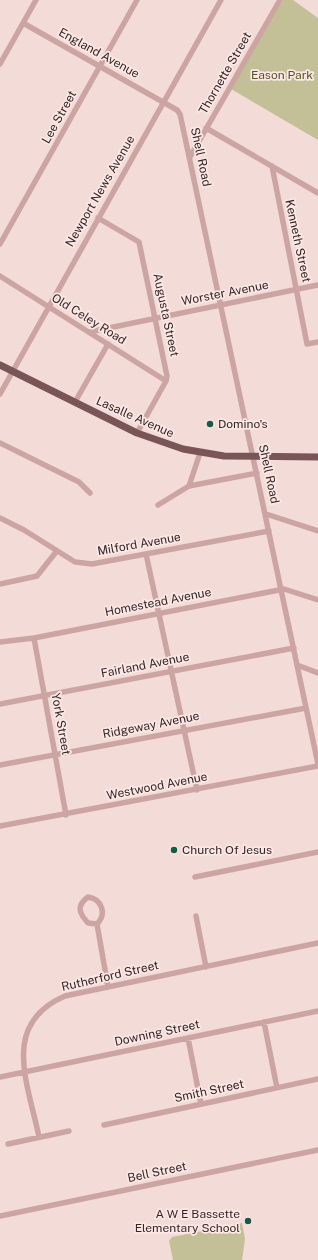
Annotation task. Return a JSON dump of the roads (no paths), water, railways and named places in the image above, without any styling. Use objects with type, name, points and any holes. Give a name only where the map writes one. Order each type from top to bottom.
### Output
[{"type":"main road","name":"Lasalle Avenue","points":[[0,365],[137,433],[160,442],[200,453],[254,458],[318,457]]},
{"type":"street","points":[[0,64],[36,0]]},
{"type":"street","name":"Lee Street","points":[[0,244],[137,0]]},
{"type":"street","name":"Newport News Avenue","points":[[0,394],[221,0]]},
{"type":"street","name":"Thornette Street","points":[[190,157],[280,0]]},
{"type":"street","name":"England Avenue","points":[[23,23],[164,102]]},
{"type":"street","name":"Shell Road","points":[[164,102],[179,111],[190,157],[306,708],[316,744],[318,765]]},
{"type":"street","points":[[206,128],[318,193]]},
{"type":"street","name":"Kenneth Street","points":[[272,166],[307,344],[318,342]]},
{"type":"street","name":"Augusta Street","points":[[98,218],[139,242],[167,376],[166,381]]},
{"type":"street","name":"Old Celey Road","points":[[0,276],[166,381]]},
{"type":"street","name":"Worster Avenue","points":[[89,332],[318,285]]},
{"type":"street","points":[[75,402],[108,344]]},
{"type":"street","points":[[137,433],[166,381]]},
{"type":"street","points":[[0,443],[79,482],[90,493]]},
{"type":"street","points":[[189,486],[200,453]]},
{"type":"street","points":[[158,505],[189,486],[257,473]]},
{"type":"street","points":[[266,514],[318,531]]},
{"type":"street","name":"Milford Avenue","points":[[0,518],[24,530],[56,552],[75,562],[92,564],[269,531]]},
{"type":"street","points":[[0,584],[37,576],[56,552]]},
{"type":"street","points":[[146,554],[157,613],[197,790]]},
{"type":"street","name":"Homestead Avenue","points":[[0,642],[34,638],[281,589],[290,590],[318,600]]},
{"type":"street","name":"York Street","points":[[34,638],[66,815]]},
{"type":"street","name":"Fairland Avenue","points":[[0,704],[294,648]]},
{"type":"street","points":[[297,665],[318,673]]},
{"type":"street","name":"Ridgeway Avenue","points":[[0,765],[306,708]]},
{"type":"street","name":"Westwood Avenue","points":[[0,826],[197,790],[318,765]]},
{"type":"street","points":[[195,877],[318,852]]},
{"type":"street","points":[[88,897],[96,898],[100,904],[102,912],[101,920],[96,924],[88,923],[81,915],[79,909],[81,904],[88,897]]},
{"type":"street","points":[[196,916],[206,967]]},
{"type":"street","points":[[96,924],[108,987]]},
{"type":"street","name":"Rutherford Street","points":[[39,1137],[25,1072],[23,1054],[25,1037],[30,1022],[42,1009],[53,1001],[66,996],[318,943]]},
{"type":"street","name":"Downing Street","points":[[0,1077],[318,1011]]},
{"type":"street","points":[[264,1022],[277,1088]]},
{"type":"street","points":[[188,1038],[201,1104]]},
{"type":"street","name":"Smith Street","points":[[104,1125],[318,1079]]},
{"type":"street","points":[[8,1144],[69,1131]]},
{"type":"street","name":"Bell Street","points":[[0,1216],[318,1150]]},
{"type":"place","name":"Domino's","points":[[210,424]]},
{"type":"place","name":"Church Of Jesus","points":[[174,850]]},
{"type":"place","name":"A W E Bassette Elementary School","points":[[248,1221]]},
{"type":"park label","name":"Eason Park","points":[[282,75]]}]
